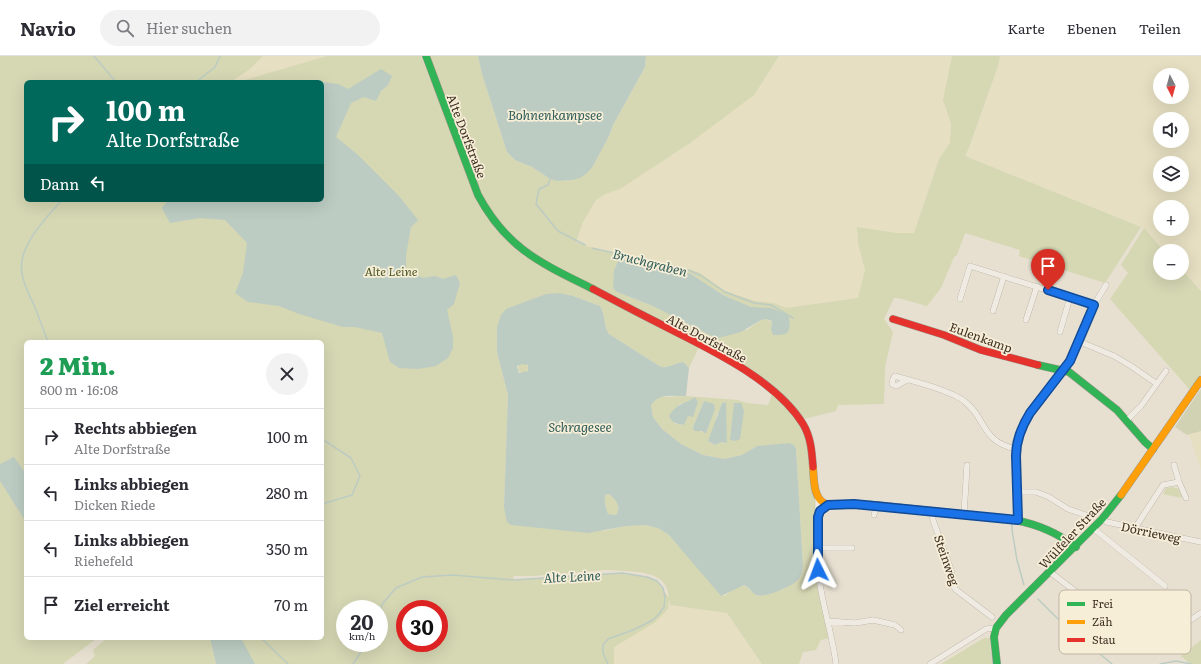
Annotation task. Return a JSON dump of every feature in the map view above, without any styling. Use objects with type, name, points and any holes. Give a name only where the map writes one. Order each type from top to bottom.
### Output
[{"type":"street","name":"Alte Dorfstraße","points":[[426,56],[478,195],[494,223],[505,236],[526,254],[539,262],[727,358],[772,391],[797,414],[806,429],[812,451],[816,494],[818,499]]},
{"type":"street","points":[[960,299],[970,266],[1094,305]]},
{"type":"street","points":[[993,311],[1004,276]]},
{"type":"street","points":[[1018,520],[1016,449],[1019,436],[1025,422],[1070,361],[1094,305],[1106,285]]},
{"type":"street","points":[[1026,320],[1037,286]]},
{"type":"street","points":[[1060,332],[1070,297]]},
{"type":"street","name":"Eulenkamp","points":[[893,319],[944,335],[981,350],[1019,362],[1064,370]]},
{"type":"street","points":[[1078,342],[1114,356],[1157,384]]},
{"type":"street","points":[[1064,370],[1069,372],[1127,420],[1145,442],[1153,449]]},
{"type":"street","points":[[1127,420],[1141,406],[1166,371]]},
{"type":"street","points":[[907,380],[956,396],[963,400],[969,405],[989,435],[1003,445],[1016,449]]},
{"type":"street","name":"Wülfeler Straße","points":[[996,628],[1006,616],[1076,547],[1116,503],[1201,380]]},
{"type":"street","points":[[964,514],[967,465]]},
{"type":"street","points":[[1174,465],[1186,498]]},
{"type":"street","points":[[1136,528],[1163,485],[1179,482]]},
{"type":"street","points":[[1017,492],[1036,492],[1042,494],[1091,518]]},
{"type":"street","points":[[818,499],[824,504],[828,505],[854,504],[1018,520],[1034,523],[1047,528],[1076,547]]},
{"type":"street","points":[[818,499],[818,570],[824,610],[836,664]]},
{"type":"street","points":[[818,517],[820,511],[828,505]]},
{"type":"street","points":[[874,515],[877,506]]},
{"type":"street","name":"Steinweg","points":[[932,511],[933,520],[951,570],[955,589],[992,617]]},
{"type":"street","name":"Dörrieweg","points":[[1102,519],[1107,522],[1201,542]]},
{"type":"street","points":[[1094,528],[1165,586]]},
{"type":"street","points":[[817,548],[852,548]]},
{"type":"street","points":[[1050,572],[1074,590]]},
{"type":"street","points":[[1191,620],[1201,613]]},
{"type":"street","points":[[827,621],[855,623],[873,620],[895,625],[901,630]]},
{"type":"street","points":[[930,664],[986,629],[996,628],[994,637],[997,664]]},
{"type":"shaded area","points":[[263,56],[327,56],[245,80],[234,80],[251,68]]},
{"type":"shaded area","points":[[779,56],[952,56],[943,100],[951,124],[950,143],[939,159],[914,233],[896,233],[857,227],[858,243],[865,270],[858,298],[786,308],[773,303],[755,301],[725,291],[700,273],[689,269],[592,248],[576,242],[583,222],[596,200],[605,194],[620,189],[773,67]]},
{"type":"shaded area","points":[[1000,56],[1201,56],[1201,290],[1189,277],[1189,244],[1159,244],[1144,228],[965,156],[970,148]]},
{"type":"shaded area","points":[[1201,431],[1201,470],[1189,435]]},
{"type":"shaded area","points":[[670,605],[727,613],[762,664],[608,664],[603,645],[664,607]]},
{"type":"green space","name":"Alte Leine","points":[[0,56],[263,56],[251,68],[234,80],[24,80],[24,202],[324,202],[324,80],[245,80],[327,56],[421,56],[482,208],[506,240],[524,256],[699,347],[689,368],[682,362],[667,367],[661,367],[609,334],[600,306],[573,296],[497,327],[497,352],[508,395],[504,507],[603,531],[626,526],[645,525],[658,528],[669,535],[724,596],[739,586],[744,585],[757,596],[784,589],[801,576],[803,566],[796,449],[794,445],[757,446],[742,455],[724,459],[703,455],[681,444],[662,429],[653,417],[651,405],[654,399],[660,397],[686,396],[738,400],[747,403],[768,405],[772,394],[789,409],[800,423],[809,446],[816,505],[815,531],[829,638],[821,640],[816,650],[803,652],[799,664],[762,664],[727,613],[670,605],[669,599],[668,609],[654,623],[614,647],[614,664],[225,664],[219,640],[324,640],[324,340],[24,340],[24,640],[94,640],[63,664],[0,664]],"holes":[[[695,397],[684,425],[675,424],[679,404],[686,403]],[[704,401],[709,423],[706,433],[693,427]],[[725,402],[727,443],[721,442],[715,445],[708,441],[713,431],[717,414],[722,403]],[[605,570],[650,574],[661,580],[669,597],[660,584],[645,577],[588,574],[514,580],[513,576],[533,576]]]},
{"type":"green space","points":[[427,56],[478,56],[482,74],[507,152],[515,160],[532,167],[550,179],[557,181],[572,180],[593,166],[609,136],[613,125],[645,67],[646,56],[779,56],[754,95],[690,143],[620,189],[605,194],[596,200],[583,222],[576,242],[592,248],[689,269],[700,273],[725,291],[755,301],[773,303],[786,308],[858,298],[865,270],[858,243],[857,227],[896,233],[914,233],[939,159],[950,143],[951,124],[943,100],[952,56],[1000,56],[998,66],[965,156],[1141,227],[1105,283],[1019,256],[1020,250],[965,233],[957,255],[954,257],[941,288],[927,306],[894,298],[884,319],[893,332],[885,367],[884,404],[838,405],[836,411],[804,419],[758,377],[541,260],[516,243],[486,206]],"holes":[[[691,274],[723,295],[751,307],[789,329],[771,329],[772,322],[766,319],[761,320],[747,330],[653,306],[617,292]]]},
{"type":"green space","points":[[1144,228],[1158,244],[1153,244],[1153,280],[1189,280],[1189,278],[1201,291],[1201,374],[1190,390],[1110,299],[1128,273],[1121,265]]},
{"type":"green space","points":[[521,363],[525,363],[527,364],[527,372],[521,373],[518,370],[518,366]]},
{"type":"green space","points":[[1201,389],[1201,431],[1187,435],[1175,427]]},
{"type":"green space","points":[[1173,487],[1179,489],[1182,498],[1163,494],[1166,488]]},
{"type":"green space","points":[[609,494],[616,501],[618,506],[618,512],[616,515],[608,514],[605,504],[605,495]]},
{"type":"green space","points":[[984,638],[990,638],[992,664],[941,664]]},
{"type":"green space","points":[[105,640],[210,640],[216,664],[86,664],[95,656],[93,650]]},
{"type":"green space","points":[[1201,640],[1201,664],[1190,664],[1181,656],[1184,654],[1191,654],[1191,648]]},
{"type":"water","name":"Bohnenkampsee","points":[[478,56],[646,56],[645,67],[613,125],[609,136],[593,166],[580,178],[557,181],[550,179],[532,167],[515,160],[507,152],[482,74]]},
{"type":"water","points":[[381,69],[392,76],[388,85],[381,91],[376,101],[364,97],[351,103],[336,137],[358,155],[399,196],[418,220],[411,227],[406,255],[406,270],[423,278],[435,276],[443,279],[456,275],[460,283],[454,304],[447,310],[453,337],[453,348],[448,358],[436,366],[418,369],[399,368],[390,362],[382,333],[355,327],[343,327],[299,314],[279,306],[248,302],[235,293],[243,273],[247,243],[225,220],[200,218],[170,223],[162,208],[166,202],[324,202],[324,82],[338,84],[348,89]]},
{"type":"water","points":[[619,259],[691,274],[723,295],[751,307],[771,308],[788,315],[790,324],[789,329],[787,333],[773,335],[771,329],[772,321],[766,319],[761,320],[741,332],[718,338],[714,337],[653,306],[617,292],[613,288],[614,271]]},
{"type":"water","name":"Schragesee","points":[[559,293],[573,296],[600,306],[609,334],[661,367],[667,367],[683,362],[689,368],[686,396],[662,397],[654,401],[651,405],[653,417],[662,429],[681,444],[703,455],[724,459],[742,455],[757,446],[789,443],[794,445],[796,449],[803,566],[801,576],[797,581],[784,589],[771,594],[760,596],[756,595],[744,585],[721,596],[669,535],[658,528],[645,525],[626,526],[588,533],[511,525],[507,522],[504,507],[508,395],[497,352],[497,327],[501,315],[506,309],[546,294]],"holes":[[[522,364],[528,365],[528,371],[519,373],[517,366]],[[609,494],[616,501],[618,506],[618,512],[616,515],[608,514],[605,504],[605,495]]]},
{"type":"water","points":[[695,397],[698,402],[693,417],[688,416],[684,425],[673,422],[669,416],[675,408]]},
{"type":"water","points":[[704,401],[714,404],[715,409],[706,433],[702,431],[694,431],[693,427]]},
{"type":"water","points":[[726,402],[727,443],[721,442],[715,445],[708,441],[722,403]]},
{"type":"water","points":[[734,403],[741,403],[744,411],[740,439],[736,441],[730,440]]},
{"type":"water","points":[[14,457],[24,471],[24,519],[0,481],[0,464]]},
{"type":"water","points":[[210,640],[242,640],[255,664],[216,664]]},
{"type":"waterway","name":"Alte Leine","points":[[94,56],[114,80]]},
{"type":"waterway","points":[[199,80],[215,67],[220,56]]},
{"type":"waterway","name":"Bruchgraben","points":[[550,179],[548,185],[539,189],[536,204],[558,231],[585,245]]},
{"type":"waterway","name":"Alte Leine","points":[[47,340],[25,285],[22,273],[22,263],[28,243],[48,215],[60,202]]},
{"type":"waterway","name":"Bruchgraben","points":[[592,248],[688,270],[700,275],[725,292],[754,303],[771,305],[793,318]]},
{"type":"waterway","name":"Alte Leine","points":[[324,440],[351,458],[360,476],[352,495],[324,503]]},
{"type":"waterway","name":"Bruchgraben","points":[[1012,523],[1017,560],[1024,585]]},
{"type":"waterway","name":"Alte Leine","points":[[386,600],[396,588],[422,577],[452,575],[513,580],[622,573],[647,577],[657,581],[663,588],[665,597],[664,607],[653,620],[633,630],[608,639],[603,645],[603,653],[608,664]]},
{"type":"waterway","name":"Bruchgraben","points":[[1038,599],[1059,620]]},
{"type":"waterway","name":"Alte Leine","points":[[263,640],[288,664]]},
{"type":"waterway","name":"Alte Leine","points":[[353,664],[361,652]]},
{"type":"waterway","points":[[992,654],[993,664]]},
{"type":"waterway","name":"Bruchgraben","points":[[1100,654],[1112,664]]},
{"type":"waterway","name":"Bruchgraben","points":[[1160,664],[1176,661],[1191,664]]},
{"type":"traffic: fast","points":[[426,56],[478,195],[489,213],[513,242],[541,262],[593,289]]},
{"type":"traffic: fast","points":[[1038,365],[1069,372],[1117,410],[1153,449]]},
{"type":"traffic: fast","points":[[997,664],[994,637],[996,628],[1006,615],[1102,519],[1121,495]]},
{"type":"traffic: fast","points":[[1007,519],[1025,522],[1043,528],[1060,536],[1076,547]]},
{"type":"traffic: slow","points":[[1121,495],[1201,380]]},
{"type":"traffic: slow","points":[[813,467],[816,493],[826,504],[875,505],[1007,519]]},
{"type":"traffic: jam","points":[[593,289],[710,349],[746,370],[763,382],[779,395],[792,409],[806,429],[812,451],[813,467]]},
{"type":"traffic: jam","points":[[893,319],[944,335],[981,350],[1038,365]]},
{"type":"route","points":[[818,570],[818,517],[820,511],[828,505],[854,504],[1018,520],[1016,449],[1019,436],[1030,413],[1070,361],[1094,305],[1048,290]]}]
